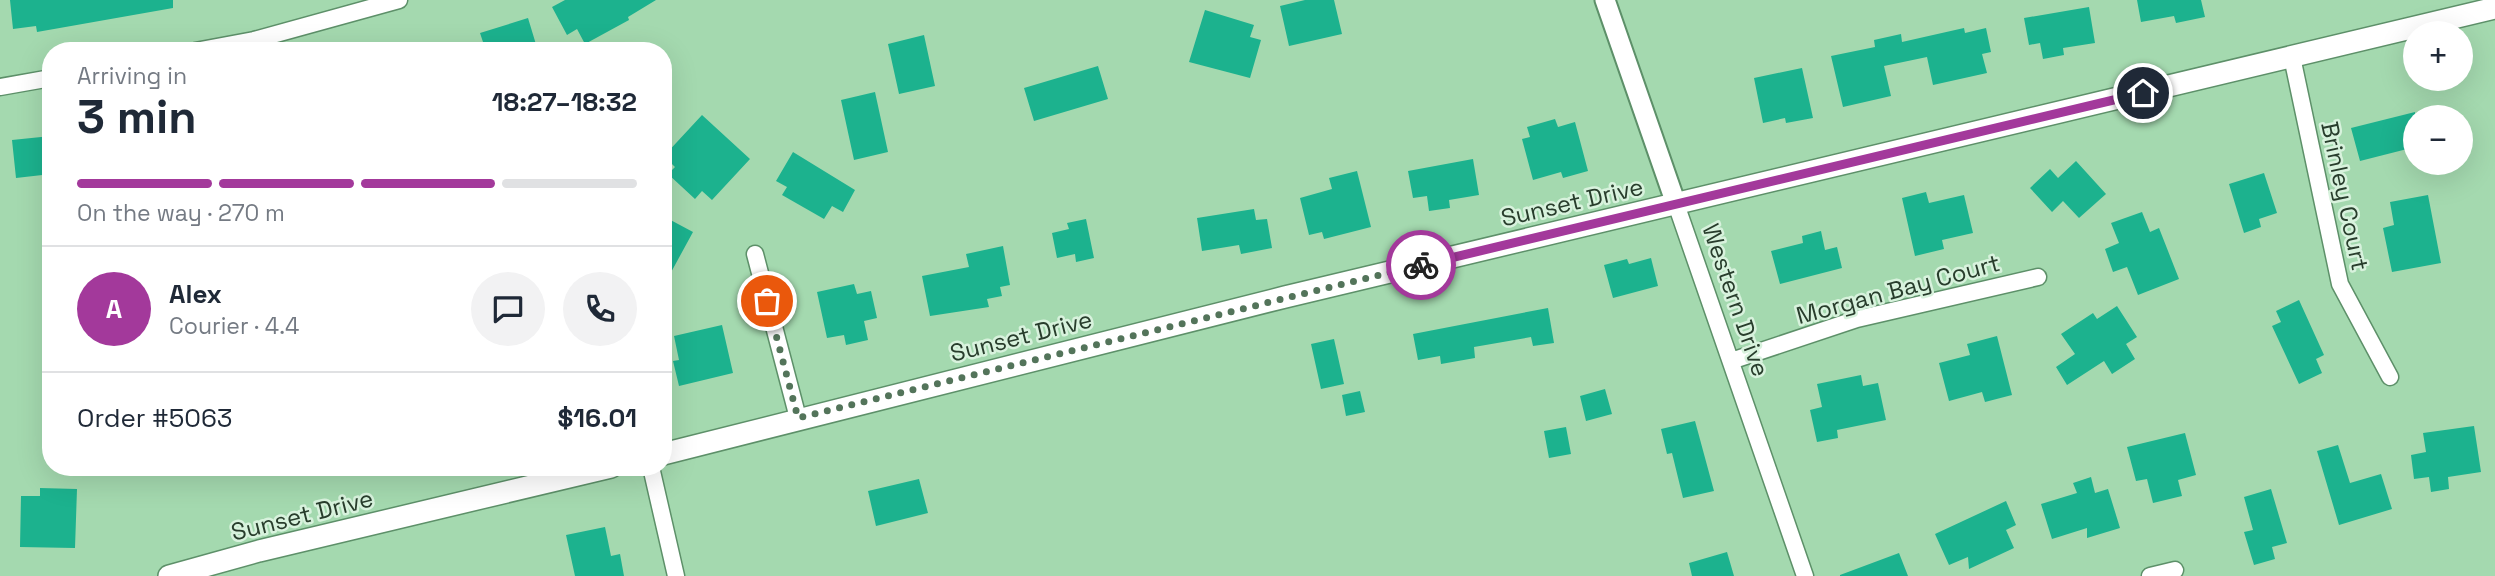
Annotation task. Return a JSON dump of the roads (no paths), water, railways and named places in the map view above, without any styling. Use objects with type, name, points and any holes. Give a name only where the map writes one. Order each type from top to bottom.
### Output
[{"type":"main road","name":"Sunset Drive","points":[[672,452],[798,418],[1676,204],[2495,8]]},
{"type":"main road","name":"Sunset Drive","points":[[169,576],[260,551],[573,476]]},
{"type":"street","points":[[243,42],[399,0]]},
{"type":"street","name":"Western Drive","points":[[1605,0],[1805,576]]},
{"type":"street","name":"Brinley Court","points":[[2292,57],[2340,284],[2390,377]]},
{"type":"street","points":[[0,87],[42,80]]},
{"type":"street","points":[[755,254],[798,418]]},
{"type":"street","name":"Morgan Bay Court","points":[[1731,361],[1857,318],[2038,277]]},
{"type":"street","points":[[653,476],[676,576]]},
{"type":"street","points":[[2150,576],[2175,570]]}]
